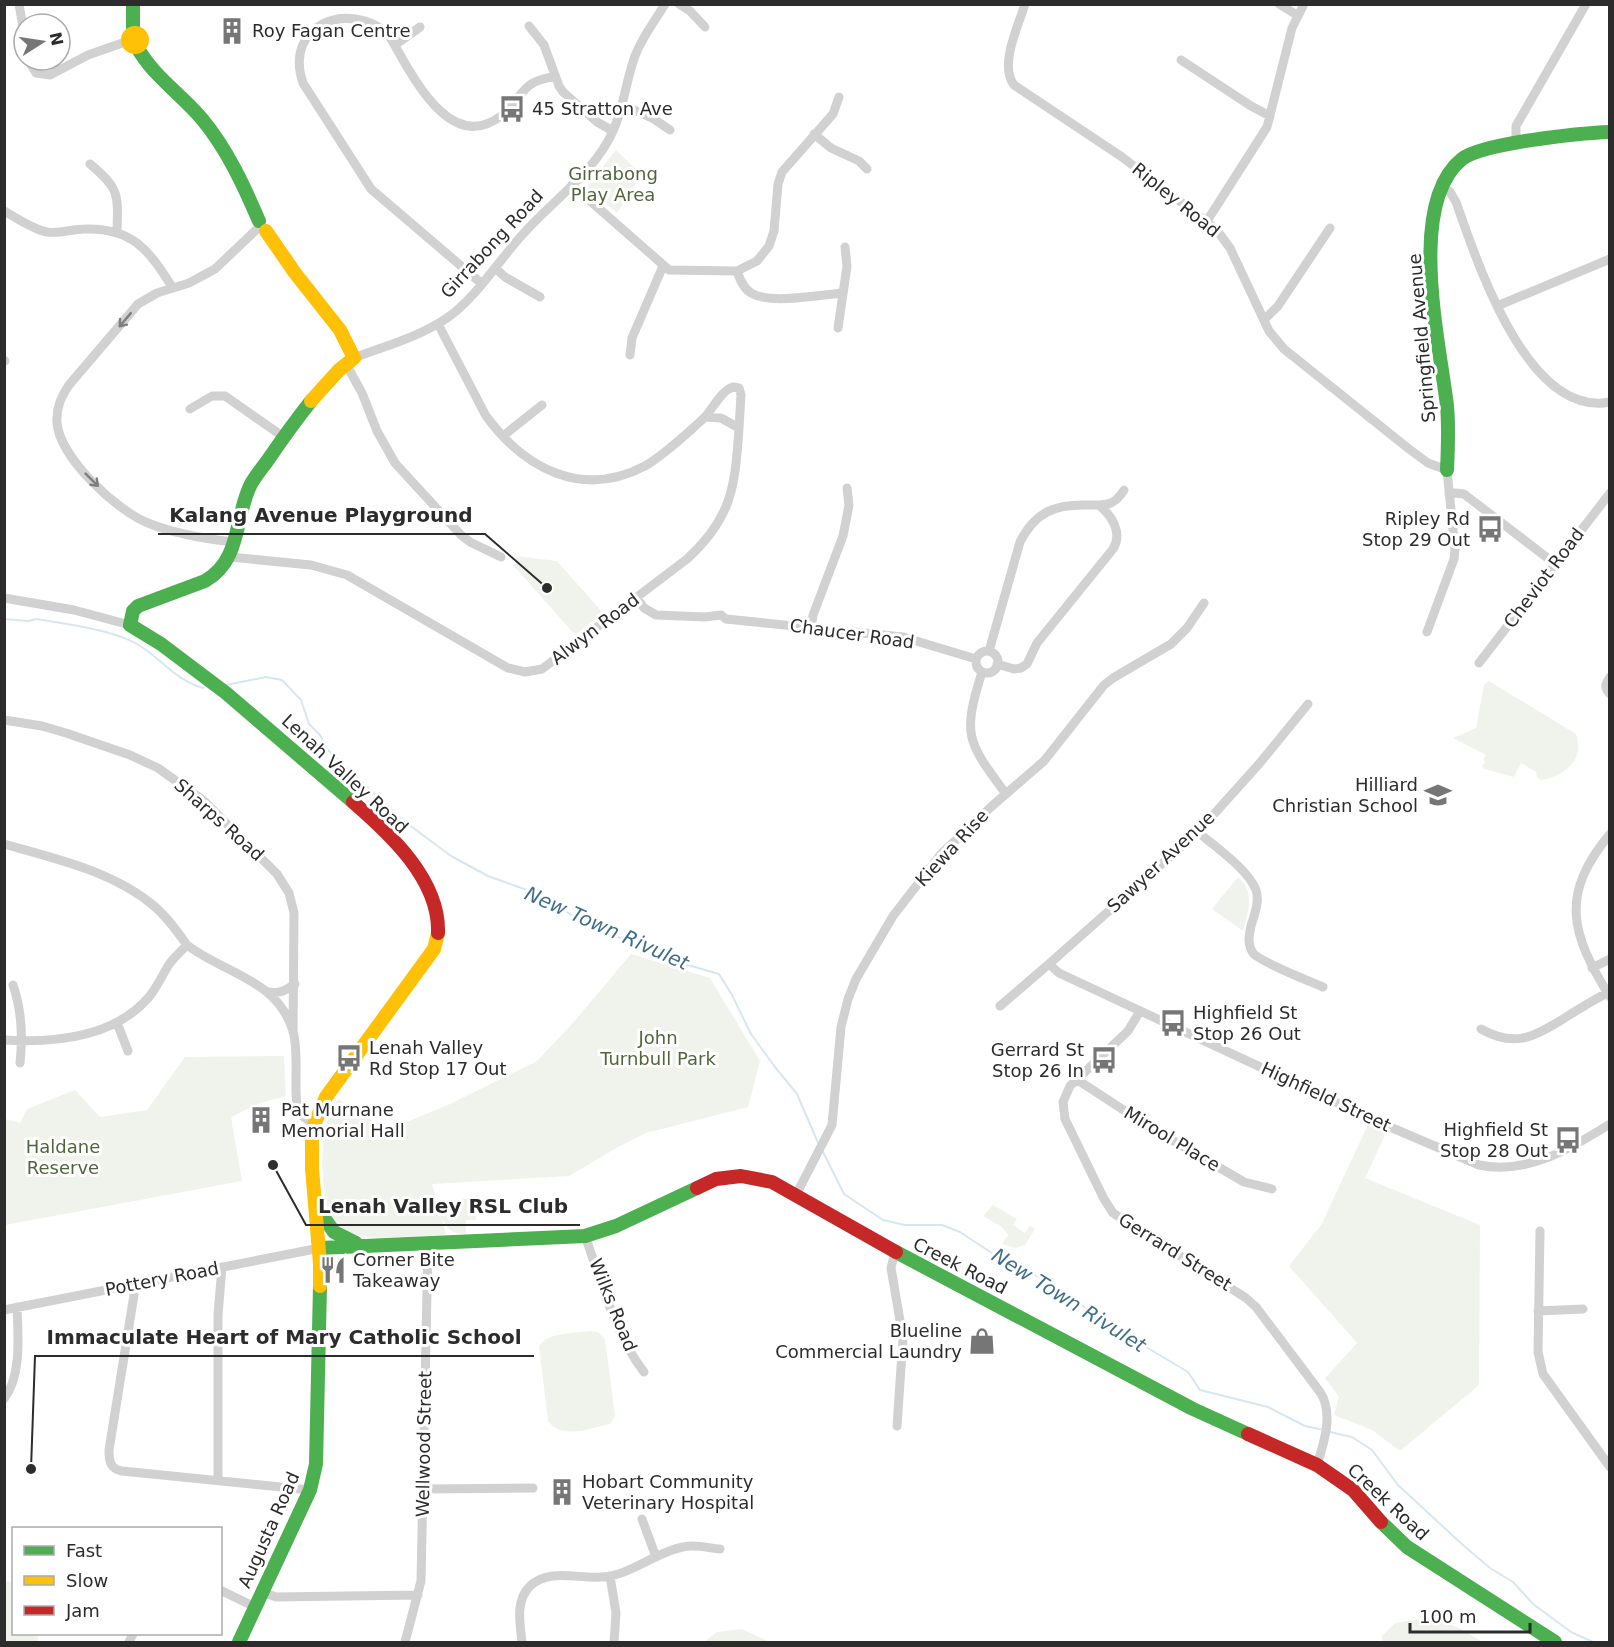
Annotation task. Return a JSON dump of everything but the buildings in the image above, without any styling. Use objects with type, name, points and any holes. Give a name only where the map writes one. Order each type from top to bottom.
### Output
[{"type":"street","points":[[133,4],[133,40],[152,71],[204,121],[261,227],[340,330],[362,393],[386,448],[404,476],[461,535],[501,557]]},
{"type":"street","name":"Girrabong Road","points":[[130,625],[133,611],[142,603],[203,583],[222,569],[230,557],[248,489],[320,388],[350,361],[414,336],[438,324],[459,308],[524,233],[596,158],[613,131],[623,105],[638,50],[665,4]]},
{"type":"street","points":[[679,4],[690,11],[705,27]]},
{"type":"street","name":"Ripley Road","points":[[1025,4],[1008,60],[1008,74],[1012,82],[1128,161],[1216,229],[1226,241],[1275,339],[1300,363],[1421,458],[1447,470]]},
{"type":"street","points":[[1279,4],[1297,15]]},
{"type":"street","points":[[1206,221],[1263,136],[1292,28],[1304,4]]},
{"type":"street","points":[[1516,144],[1516,126],[1586,4]]},
{"type":"street","points":[[482,283],[371,189],[303,83],[298,65],[303,40],[314,26],[331,16],[349,13],[365,17],[381,26],[434,106],[448,118],[465,126],[475,127],[493,122],[509,110],[531,84],[555,76]]},
{"type":"street","points":[[529,26],[544,45],[559,86],[569,98],[597,122],[613,131]]},
{"type":"street","points":[[395,45],[420,27]]},
{"type":"street","points":[[72,63],[88,55],[133,40]]},
{"type":"street","points":[[1181,60],[1270,116]]},
{"type":"street","points":[[35,72],[50,75],[56,72]]},
{"type":"street","points":[[572,185],[669,270],[676,272],[737,271],[757,261],[769,246],[774,231],[779,177],[786,165],[833,114],[840,97]]},
{"type":"street","points":[[623,105],[654,119],[670,130]]},
{"type":"street","name":"Springfield Avenue","points":[[1427,632],[1454,559],[1454,536],[1447,470],[1447,412],[1433,309],[1431,222],[1436,201],[1451,171],[1465,157],[1476,152],[1516,144],[1610,132]]},
{"type":"street","points":[[814,134],[831,148],[859,161],[867,169]]},
{"type":"street","points":[[90,164],[107,178],[115,189],[118,205],[117,232]]},
{"type":"street","points":[[1443,186],[1456,202],[1505,323],[1530,361],[1554,388],[1567,396],[1585,402],[1600,404],[1610,402]]},
{"type":"street","points":[[4,211],[44,231],[93,229],[117,232],[127,236],[144,250],[172,287]]},
{"type":"street","points":[[234,542],[178,531],[148,523],[136,517],[88,477],[76,462],[60,435],[57,425],[59,404],[69,385],[138,304],[157,293],[189,283],[215,269],[261,227]]},
{"type":"street","points":[[1264,320],[1278,306],[1330,228]]},
{"type":"street","points":[[838,328],[847,266],[845,247]]},
{"type":"street","points":[[1497,306],[1610,259]]},
{"type":"street","points":[[630,355],[632,338],[663,266]]},
{"type":"street","points":[[495,268],[505,277],[540,297]]},
{"type":"street","points":[[737,271],[746,289],[760,297],[787,298],[842,293]]},
{"type":"street","points":[[438,324],[486,416],[503,436],[537,466],[551,472],[582,479],[600,479],[621,475],[646,465],[669,449],[705,417],[721,418],[739,428]]},
{"type":"street","name":"Alwyn Road","points":[[230,557],[311,565],[347,575],[499,663],[516,671],[534,671],[549,665],[697,550],[723,516],[733,489],[741,395],[739,388],[726,390],[705,417]]},
{"type":"street","points":[[190,409],[212,396],[225,396],[285,438]]},
{"type":"street","points":[[503,436],[542,405]]},
{"type":"street","points":[[811,627],[813,615],[843,536],[849,506],[847,488]]},
{"type":"street","points":[[989,651],[1020,542],[1035,519],[1059,507],[1111,503],[1119,498],[1124,490]]},
{"type":"street","points":[[1449,494],[1456,492],[1464,494],[1554,563]]},
{"type":"street","name":"Cheviot Road","points":[[1479,663],[1610,493]]},
{"type":"street","points":[[997,664],[1014,669],[1027,664],[1037,643],[1113,549],[1117,542],[1116,528],[1099,505]]},
{"type":"street","name":"Lenah Valley Road","points":[[4,598],[74,610],[130,625],[162,645],[286,741],[376,823],[405,855],[434,903],[439,919],[438,938],[434,949],[326,1097],[314,1125],[312,1168],[320,1248]]},
{"type":"street","name":"Chaucer Road","points":[[637,598],[644,608],[656,615],[705,617],[721,615],[726,619],[903,638],[976,658]]},
{"type":"street","name":"Kiewa Rise","points":[[796,1195],[827,1136],[834,1114],[841,1027],[852,988],[893,916],[931,866],[954,841],[1048,756],[1104,685],[1171,644],[1187,628],[1204,603]]},
{"type":"street","points":[[989,651],[996,657],[997,664],[991,672],[982,672],[976,665],[976,658],[982,652],[989,651]]},
{"type":"street","points":[[982,672],[970,712],[970,734],[978,754],[1006,794]]},
{"type":"street","points":[[1595,678],[1607,681],[1606,690],[1610,694]]},
{"type":"street","name":"Sawyer Avenue","points":[[1000,1006],[1198,832],[1259,764],[1308,704]]},
{"type":"street","name":"Sharps Road","points":[[4,720],[42,726],[130,755],[176,779],[204,801],[269,866],[289,893],[294,913],[293,1032],[297,1106],[301,1115],[314,1125]]},
{"type":"street","points":[[1198,832],[1245,873],[1256,890],[1257,903],[1249,938],[1249,944],[1255,955],[1323,987]]},
{"type":"street","points":[[1481,1029],[1504,1039],[1527,1038],[1608,995],[1580,942],[1576,904],[1585,870],[1596,850],[1610,834]]},
{"type":"street","points":[[4,844],[61,860],[114,881],[154,906],[187,945],[269,992],[279,1005],[293,1032]]},
{"type":"street","points":[[4,1040],[65,1038],[117,1023],[149,997],[168,967],[187,945]]},
{"type":"street","points":[[1592,968],[1610,959]]},
{"type":"street","name":"Highfield Street","points":[[1049,964],[1059,973],[1140,1011],[1376,1121],[1479,1165],[1511,1166],[1544,1160],[1568,1149],[1610,1124]]},
{"type":"street","points":[[269,992],[277,993],[287,990],[295,984]]},
{"type":"street","points":[[13,985],[19,1003],[22,1041],[20,1063]]},
{"type":"street","name":"Gerrard Street","points":[[1140,1011],[1128,1031],[1070,1086],[1065,1097],[1063,1113],[1108,1207],[1118,1217],[1246,1298],[1256,1307],[1320,1392],[1326,1402],[1328,1416],[1317,1465]]},
{"type":"street","points":[[117,1023],[128,1051]]},
{"type":"street","name":"Mirool Place","points":[[1076,1079],[1148,1126],[1244,1182],[1272,1189]]},
{"type":"street","name":"Creek Road","points":[[320,1248],[585,1236],[616,1226],[708,1182],[727,1176],[762,1179],[796,1195],[895,1252],[1193,1409],[1317,1465],[1353,1490],[1385,1527],[1407,1547],[1555,1642]]},
{"type":"street","name":"Lenah Valley Road","points":[[316,1205],[326,1225],[333,1232],[363,1245]]},
{"type":"street","points":[[1540,1231],[1538,1352],[1543,1374],[1610,1467]]},
{"type":"street","name":"Wilks Road","points":[[585,1236],[632,1356],[644,1372]]},
{"type":"street","name":"Wellwood Street","points":[[405,1642],[421,1574],[428,1243]]},
{"type":"street","name":"Pottery Road","points":[[4,1310],[320,1248]]},
{"type":"street","name":"Augusta Road","points":[[239,1642],[310,1490],[316,1464],[320,1248]]},
{"type":"street","points":[[895,1252],[891,1268],[903,1338],[897,1426]]},
{"type":"street","points":[[218,1479],[218,1315],[222,1267]]},
{"type":"street","points":[[132,1285],[134,1295],[109,1450],[110,1463],[113,1468],[122,1471],[310,1490]]},
{"type":"street","points":[[4,1399],[14,1381],[16,1370],[17,1307]]},
{"type":"street","points":[[1538,1311],[1583,1309]]},
{"type":"street","points":[[1601,1455],[1610,1449]]},
{"type":"street","points":[[423,1489],[533,1488]]},
{"type":"street","points":[[642,1519],[656,1557]]},
{"type":"street","points":[[522,1642],[519,1610],[521,1601],[524,1593],[537,1581],[552,1576],[610,1576],[682,1547],[720,1550]]},
{"type":"street","points":[[610,1576],[616,1613],[614,1642]]},
{"type":"street","points":[[222,1591],[255,1606]]},
{"type":"street","points":[[262,1592],[276,1597],[418,1594]]},
{"type":"green space","name":"Girrabong Play Area","points":[[616,150],[642,175],[617,213],[587,187]]},
{"type":"green space","points":[[517,556],[557,561],[603,613],[575,635],[514,566]]},
{"type":"green space","points":[[1489,681],[1576,734],[1578,752],[1570,766],[1557,775],[1541,780],[1537,777],[1536,772],[1521,763],[1514,777],[1484,769],[1482,765],[1486,755],[1453,738],[1476,728],[1484,685]]},
{"type":"green space","points":[[1238,877],[1244,883],[1249,896],[1243,931],[1212,909]]},
{"type":"green space","name":"John Turnbull Park","points":[[631,954],[710,978],[760,1061],[748,1107],[646,1133],[569,1176],[432,1184],[441,1217],[449,1202],[458,1199],[476,1199],[476,1220],[466,1220],[466,1234],[451,1231],[442,1219],[446,1235],[380,1238],[340,1231],[326,1210],[322,1164],[324,1130],[338,1099],[388,1130],[450,1104],[537,1061],[572,1024]]},
{"type":"green space","name":"Haldane Reserve","points":[[284,1056],[286,1096],[260,1103],[231,1117],[242,1181],[5,1225],[5,1119],[20,1123],[27,1109],[75,1090],[100,1117],[147,1110],[185,1057]]},
{"type":"green space","points":[[1368,1125],[1386,1133],[1365,1178],[1480,1225],[1479,1385],[1400,1451],[1372,1430],[1334,1415],[1339,1397],[1325,1378],[1357,1343],[1289,1266],[1321,1225]]},
{"type":"green space","points":[[993,1205],[1017,1219],[1013,1225],[1025,1233],[1030,1226],[1035,1229],[1025,1245],[1016,1248],[1002,1244],[1008,1235],[1002,1227],[983,1216]]},
{"type":"green space","points":[[598,1332],[605,1339],[615,1416],[610,1424],[578,1431],[561,1430],[548,1421],[539,1346],[543,1341],[555,1336]]},
{"type":"green space","points":[[5,1581],[12,1582],[12,1635],[38,1635],[38,1642],[5,1642]]},
{"type":"green space","points":[[1426,1618],[1449,1624],[1483,1642],[1382,1642],[1382,1636],[1395,1623]]},
{"type":"green space","points":[[742,1629],[770,1642],[704,1642],[717,1632]]},
{"type":"waterway","name":"New Town Rivulet","points":[[4,619],[28,621],[37,619],[89,628],[126,639],[146,650],[184,680],[203,688]]},
{"type":"waterway","name":"New Town Rivulet","points":[[226,685],[266,677],[282,680],[301,700],[309,724],[320,735],[327,749],[400,818],[451,856],[488,876],[538,894],[578,919],[667,959],[719,974],[751,1034],[797,1094],[819,1145]]},
{"type":"waterway","name":"New Town Rivulet","points":[[822,1150],[844,1194],[883,1220],[905,1225],[942,1225],[960,1232],[1001,1259],[1024,1268],[1078,1302],[1121,1336],[1146,1347],[1188,1372],[1200,1390],[1268,1407],[1305,1426],[1324,1430]]},
{"type":"waterway","name":"New Town Rivulet","points":[[1330,1432],[1352,1437],[1372,1450],[1398,1485],[1464,1546],[1490,1568],[1513,1582],[1533,1604],[1571,1632],[1593,1642]]},
{"type":"traffic: fast","points":[[133,4],[133,34]]},
{"type":"traffic: fast","points":[[137,47],[151,67],[194,110],[211,131],[234,168],[259,221]]},
{"type":"traffic: fast","points":[[1447,470],[1447,406],[1431,276],[1431,241],[1435,208],[1445,180],[1462,159],[1490,148],[1578,134],[1610,132]]},
{"type":"traffic: fast","points":[[311,401],[251,484],[231,550],[217,572],[205,581],[138,606],[133,611],[130,625],[161,644],[226,693],[353,802]]},
{"type":"traffic: fast","points":[[320,1248],[585,1236],[616,1226],[697,1188]]},
{"type":"traffic: fast","points":[[320,1212],[334,1232],[356,1243]]},
{"type":"traffic: fast","points":[[896,1252],[1193,1409],[1248,1434]]},
{"type":"traffic: fast","points":[[239,1642],[310,1490],[316,1464],[320,1286]]},
{"type":"traffic: fast","points":[[1381,1522],[1407,1547],[1555,1642]]},
{"type":"traffic: slow","points":[[135,33],[140,35],[142,40],[140,45],[135,47],[130,45],[128,40],[130,35],[135,33]]},
{"type":"traffic: slow","points":[[266,231],[295,273],[340,330],[354,358],[339,370],[311,401]]},
{"type":"traffic: slow","points":[[320,1286],[312,1168],[314,1125],[326,1097],[434,949],[438,933]]},
{"type":"traffic: jam","points":[[353,802],[397,844],[422,877],[431,895],[438,933]]},
{"type":"traffic: jam","points":[[697,1188],[716,1179],[741,1176],[772,1182],[896,1252]]},
{"type":"traffic: jam","points":[[1248,1434],[1317,1465],[1353,1490],[1381,1522]]},
{"type":"place","name":"Roy Fagan Centre","points":[[232,31]]},
{"type":"place","name":"45 Stratton Ave","points":[[512,109]]},
{"type":"place","name":"Ripley Rd Stop 29 Out","points":[[1490,529]]},
{"type":"place","name":"Kalang Avenue Playground","points":[[547,588]]},
{"type":"place","name":"Hilliard Christian School","points":[[1438,795]]},
{"type":"place","name":"Highfield St Stop 26 Out","points":[[1173,1023]]},
{"type":"place","name":"Lenah Valley Rd Stop 17 Out","points":[[349,1058]]},
{"type":"place","name":"Gerrard St Stop 26 In","points":[[1104,1060]]},
{"type":"place","name":"Pat Murnane Memorial Hall","points":[[261,1120]]},
{"type":"place","name":"Highfield St Stop 28 Out","points":[[1568,1140]]},
{"type":"place","name":"Lenah Valley RSL Club","points":[[273,1165]]},
{"type":"place","name":"Corner Bite Takeaway","points":[[333,1270]]},
{"type":"place","name":"Blueline Commercial Laundry","points":[[982,1341]]},
{"type":"place","name":"Immaculate Heart of Mary Catholic School","points":[[31,1469]]},
{"type":"place","name":"Hobart Community Veterinary Hospital","points":[[562,1492]]}]
